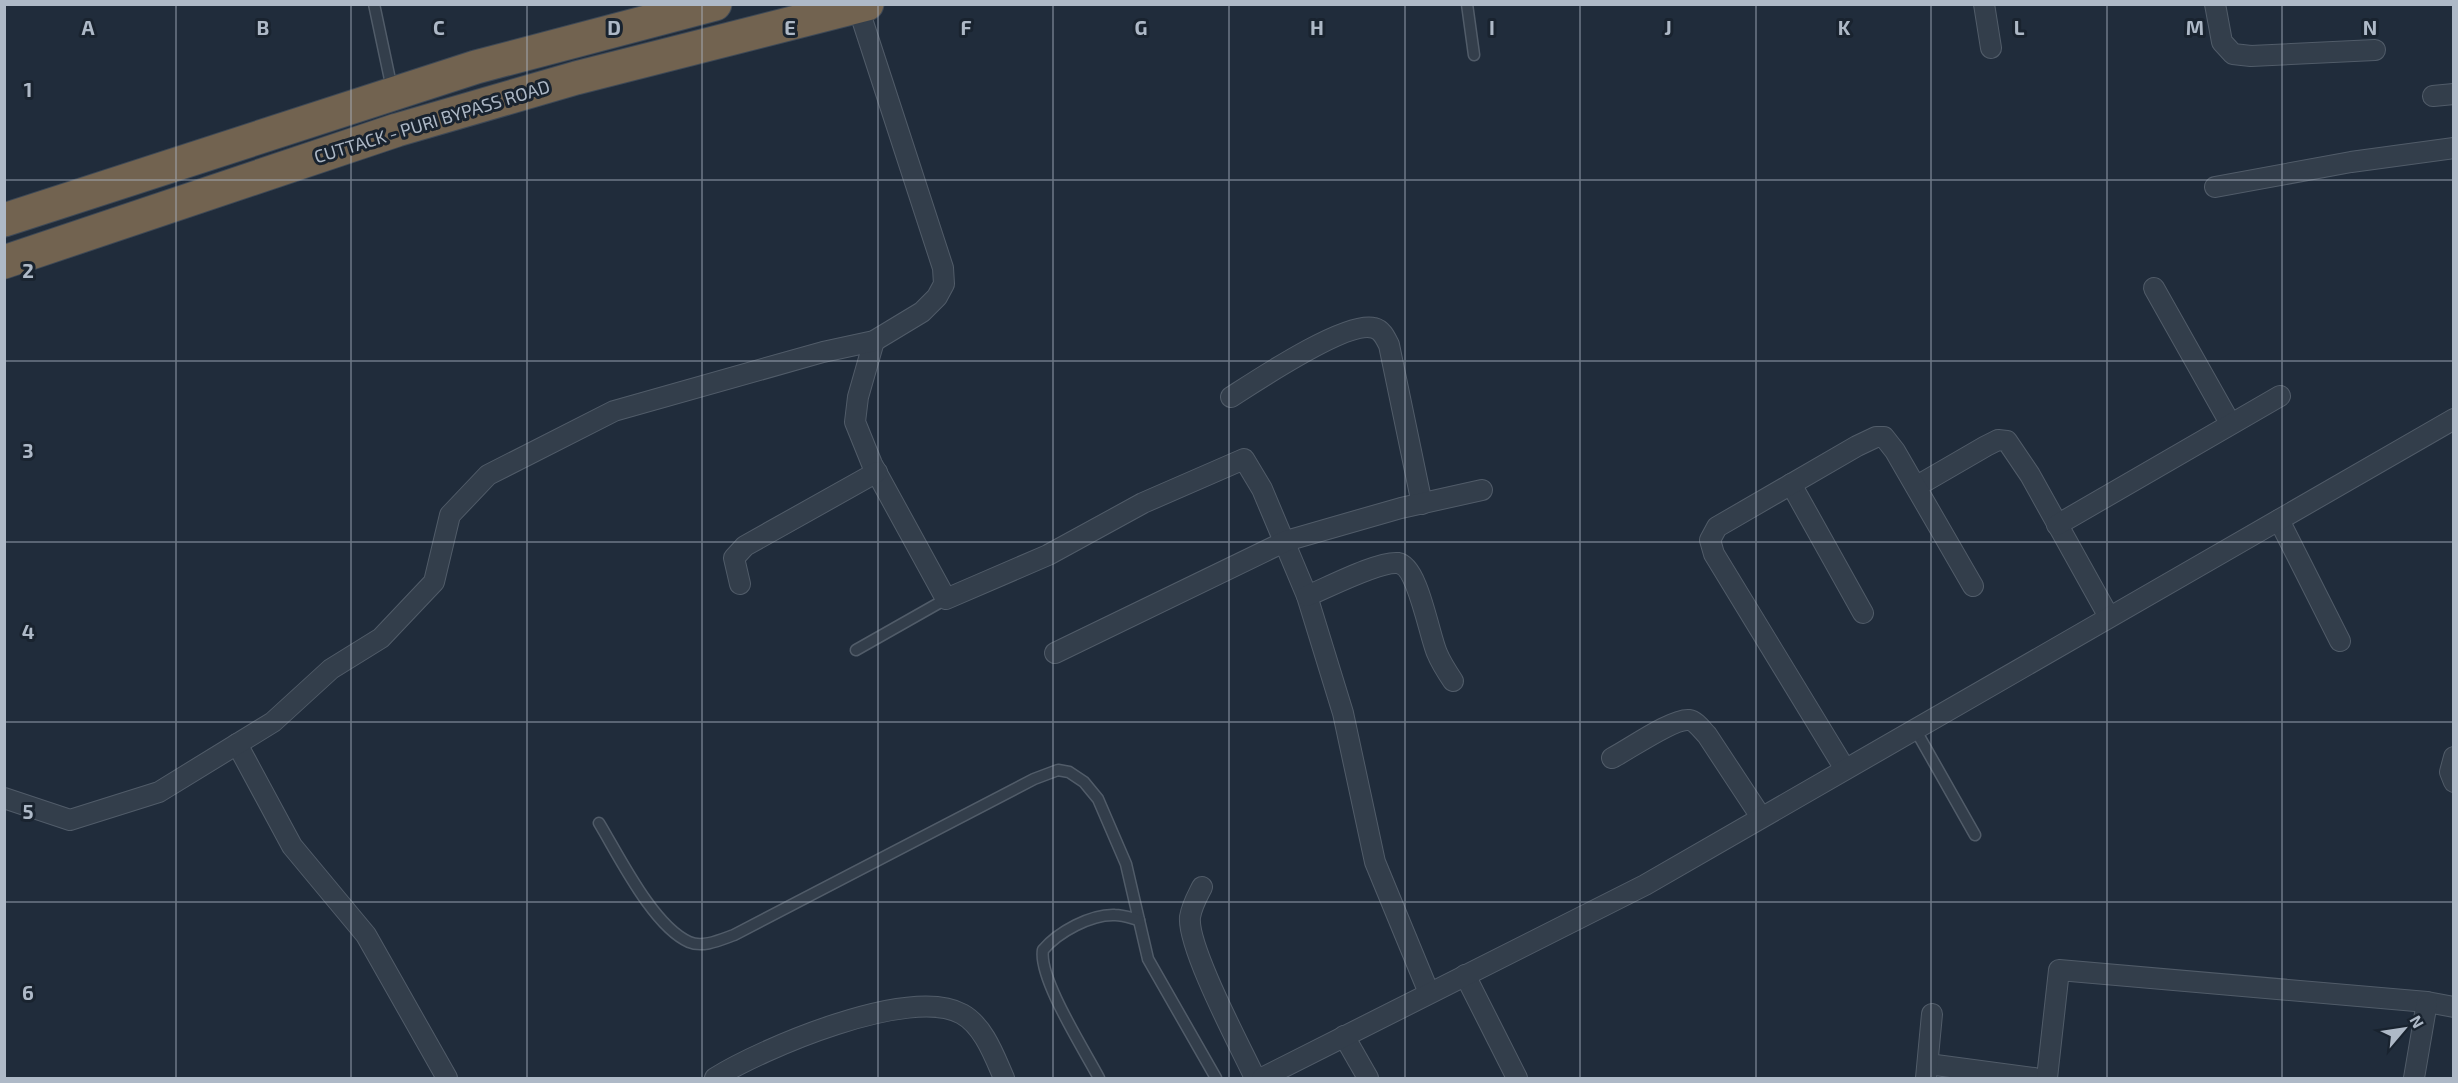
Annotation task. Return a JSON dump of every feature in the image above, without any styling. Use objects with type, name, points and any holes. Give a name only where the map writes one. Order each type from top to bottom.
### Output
[{"type":"highway","name":"CUTTACK - PURI BYPASS ROAD","points":[[4,220],[393,93],[572,40],[715,4]]},
{"type":"highway","name":"CUTTACK - PURI BYPASS ROAD","points":[[4,262],[397,130],[576,78],[862,6]]},
{"type":"street","points":[[1984,4],[1991,48]]},
{"type":"street","points":[[2215,4],[2222,42],[2226,50],[2233,54],[2251,56],[2375,50]]},
{"type":"street","points":[[4,798],[70,820],[159,792],[273,722],[331,669],[381,638],[434,582],[450,515],[488,475],[614,411],[823,352],[874,341],[921,312],[937,297],[944,284],[943,268],[862,6]]},
{"type":"street","points":[[2433,96],[2454,94]]},
{"type":"street","points":[[2215,187],[2351,162],[2454,148]]},
{"type":"street","points":[[2154,288],[2230,423]]},
{"type":"street","points":[[1231,397],[1295,356],[1328,341],[1360,328],[1373,327],[1382,332],[1389,345],[1422,504]]},
{"type":"street","points":[[874,341],[858,397],[855,422],[876,472],[946,599],[1048,555],[1143,503],[1244,459],[1262,489],[1286,540],[1307,596],[1343,713],[1375,862],[1429,993]]},
{"type":"street","points":[[2057,525],[2280,396]]},
{"type":"street","points":[[1262,1078],[1645,885],[2454,419]]},
{"type":"street","points":[[1845,770],[1714,554],[1710,540],[1717,527],[1857,446],[1876,437],[1884,437],[1889,441],[1917,486],[1973,586]]},
{"type":"street","points":[[1917,486],[1998,440],[2007,441],[2016,450],[2109,617]]},
{"type":"street","points":[[740,584],[734,558],[745,546],[876,472]]},
{"type":"street","points":[[1791,484],[1863,613]]},
{"type":"street","points":[[1055,653],[1286,540],[1482,490]]},
{"type":"street","points":[[2279,520],[2340,641]]},
{"type":"street","points":[[1307,596],[1379,566],[1399,563],[1405,566],[1417,587],[1437,655],[1453,681]]},
{"type":"street","points":[[1612,758],[1674,724],[1689,720],[1696,723],[1707,735],[1761,817]]},
{"type":"street","points":[[237,744],[292,846],[366,934],[447,1078]]},
{"type":"street","points":[[2454,758],[2450,772],[2454,782]]},
{"type":"street","points":[[1202,887],[1194,902],[1190,919],[1194,945],[1255,1078]]},
{"type":"street","points":[[2047,1078],[2059,970],[2427,1002],[2454,1007]]},
{"type":"street","points":[[1465,975],[1517,1078]]},
{"type":"street","points":[[2414,1078],[2427,1002]]},
{"type":"street","points":[[715,1078],[729,1069],[816,1030],[894,1009],[939,1008],[962,1014],[977,1027],[1005,1078]]},
{"type":"street","points":[[1932,1014],[1927,1071],[2034,1078]]},
{"type":"street","points":[[1344,1036],[1368,1078]]},
{"type":"lane","points":[[374,4],[393,93]]},
{"type":"lane","points":[[1467,4],[1474,55]]},
{"type":"lane","points":[[856,650],[946,599]]},
{"type":"lane","points":[[1915,729],[1975,835]]},
{"type":"lane","points":[[599,823],[640,893],[671,930],[690,943],[710,944],[734,935],[1034,779],[1058,770],[1069,772],[1084,782],[1098,799],[1126,864],[1148,959],[1216,1078]]},
{"type":"lane","points":[[1099,1078],[1050,984],[1041,961],[1043,950],[1051,940],[1064,932],[1099,917],[1115,915],[1139,920]]}]
